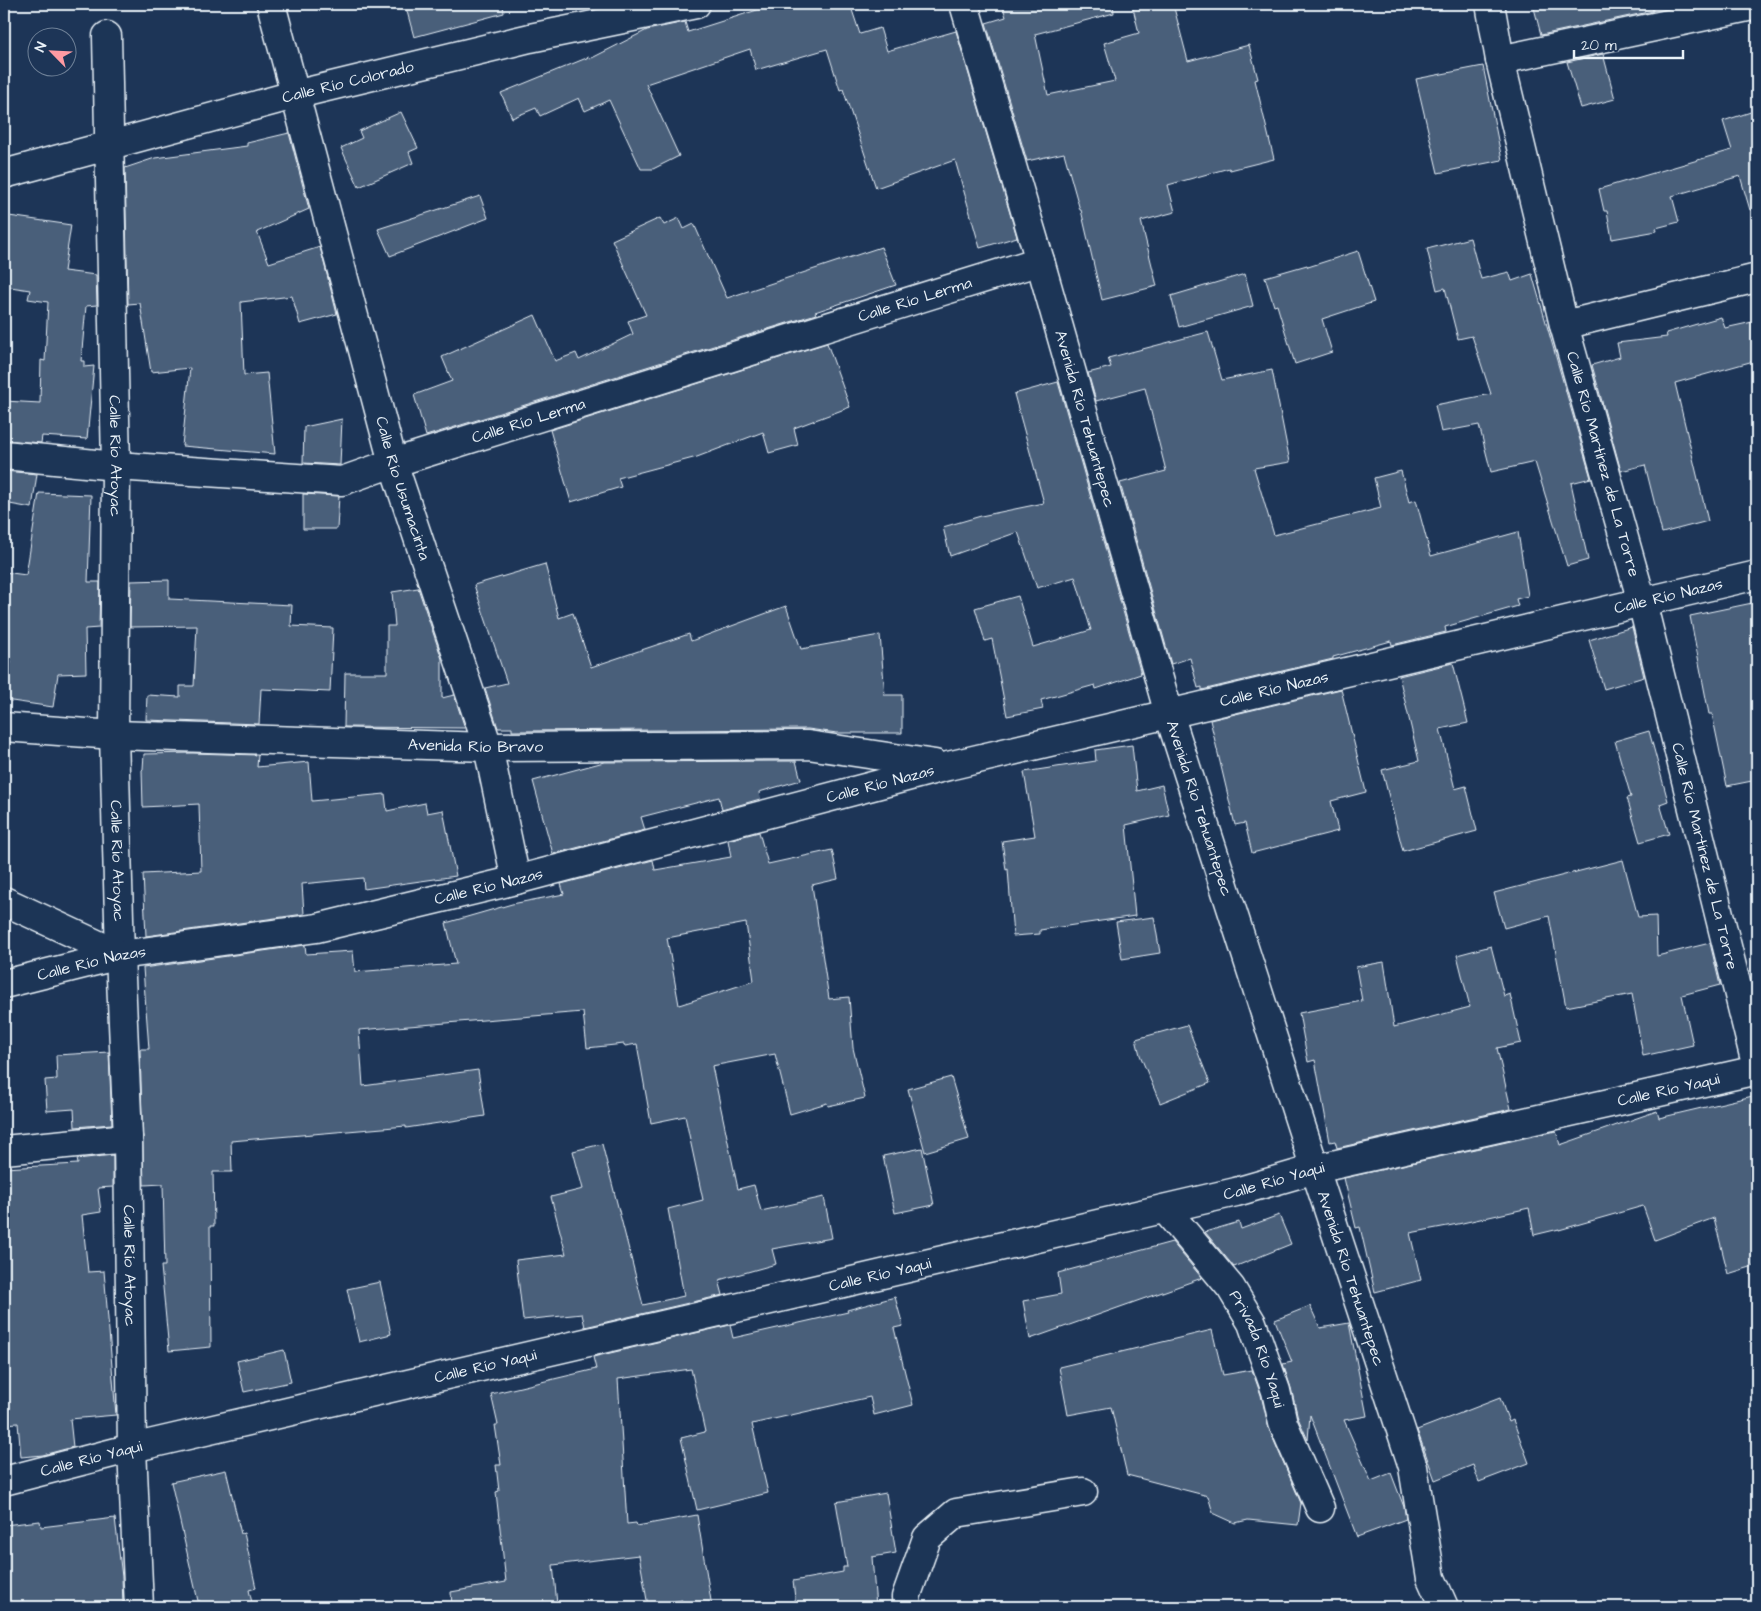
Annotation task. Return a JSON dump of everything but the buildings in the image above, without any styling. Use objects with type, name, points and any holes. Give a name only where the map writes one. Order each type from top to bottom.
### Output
[{"type":"street","name":"Calle Río Usumacinta","points":[[271,4],[393,463],[488,747],[516,880]]},
{"type":"street","name":"Calle Río Colorado","points":[[4,174],[294,95],[530,38],[696,4]]},
{"type":"street","name":"Avenida Río Tehuantepec","points":[[964,4],[1040,261],[1169,714],[1413,1467],[1431,1578],[1444,1607]]},
{"type":"street","name":"Calle Río Martínez de La Torre","points":[[1490,4],[1500,60],[1564,325],[1642,602],[1757,1069]]},
{"type":"street","points":[[1500,60],[1757,5]]},
{"type":"street","name":"Calle Río Atoyac","points":[[108,36],[116,466],[114,734],[120,954],[128,1138],[132,1448],[139,1607]]},
{"type":"street","name":"Calle Río Lerma","points":[[4,455],[116,466],[342,481],[393,463],[1040,261]]},
{"type":"street","points":[[1564,325],[1757,278]]},
{"type":"street","name":"Calle Río Nazas","points":[[4,984],[120,954],[317,928],[516,880],[948,766],[1757,575]]},
{"type":"street","name":"Avenida Río Bravo","points":[[4,727],[114,734],[488,747],[808,746],[948,766]]},
{"type":"street","points":[[4,901],[120,954]]},
{"type":"street","name":"Calle Río Yaqui","points":[[4,1481],[132,1448],[1165,1209],[1236,1192],[1315,1169],[1757,1069]]},
{"type":"street","points":[[4,1150],[128,1138]]},
{"type":"street","name":"Privada Río Yaqui","points":[[1165,1209],[1230,1288],[1252,1323],[1276,1391],[1283,1422],[1320,1508]]},
{"type":"street","points":[[907,1607],[906,1597],[926,1538],[956,1513],[1083,1492]]}]
